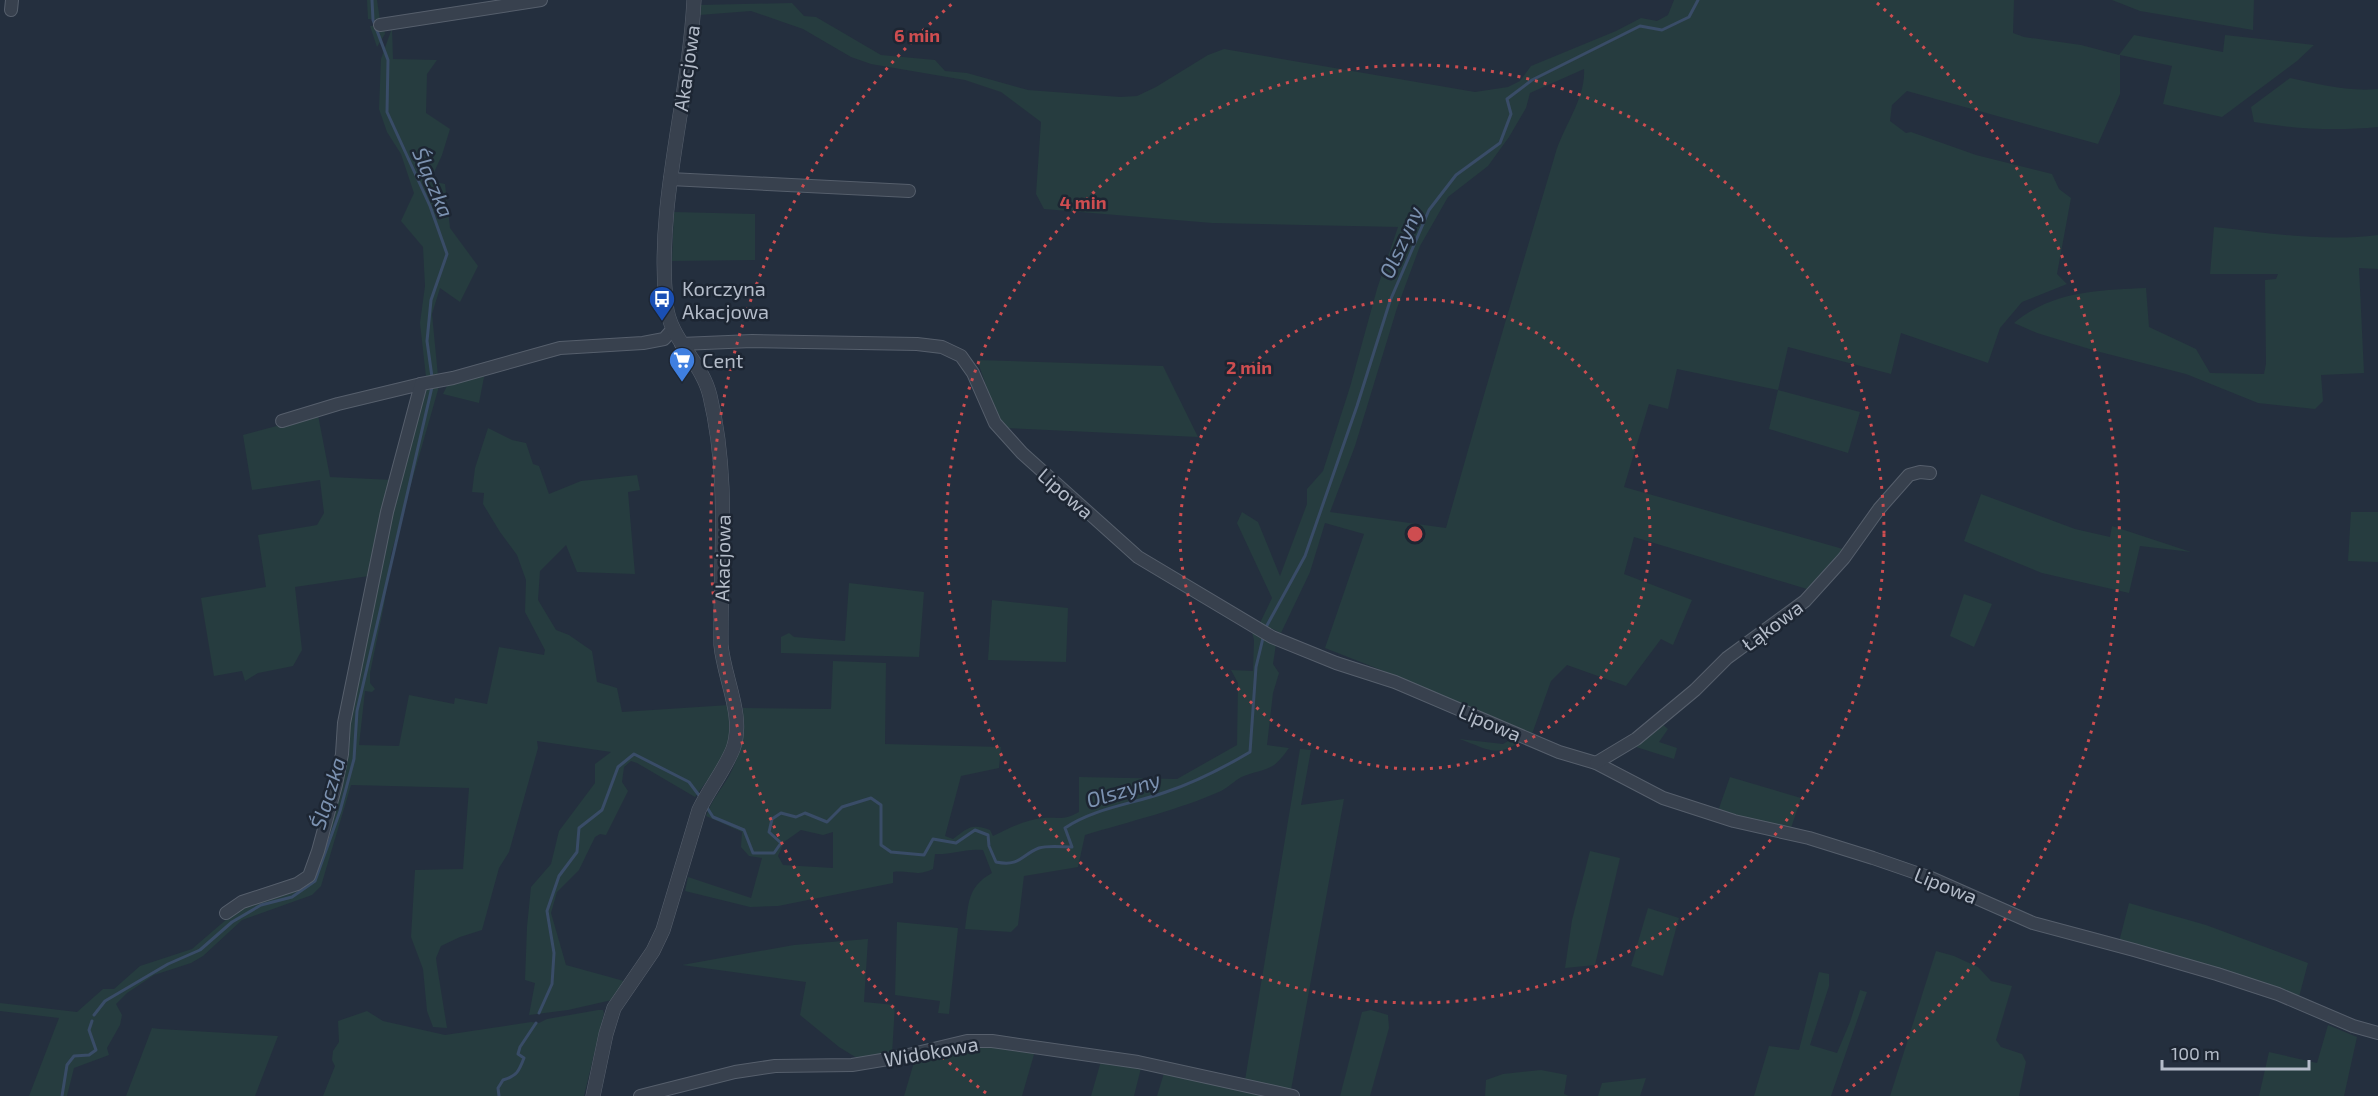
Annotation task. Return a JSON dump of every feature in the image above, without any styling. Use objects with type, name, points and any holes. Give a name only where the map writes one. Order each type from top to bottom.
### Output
[{"type":"street","points":[[381,25],[541,0]]},
{"type":"street","name":"Akacjowa","points":[[593,1096],[614,1008],[653,951],[663,930],[699,810],[733,748],[737,724],[721,645],[724,510],[714,417],[710,394],[704,380],[672,330],[666,304],[664,260],[670,179],[690,51],[692,0]]},
{"type":"street","points":[[670,179],[909,191]]},
{"type":"street","points":[[282,421],[338,404],[453,378],[560,348],[643,343],[664,339],[672,330]]},
{"type":"street","name":"Lipowa","points":[[681,344],[752,342],[917,344],[942,347],[961,356],[973,373],[995,423],[1022,453],[1138,556],[1272,637],[1336,663],[1395,682],[1559,752],[1596,763],[1664,798],[1734,820],[1809,838],[1874,858],[1931,878],[2034,923],[2217,974],[2278,994],[2353,1026],[2378,1033]]},
{"type":"street","points":[[226,913],[242,902],[297,884],[309,876],[318,851],[342,754],[345,723],[387,512],[421,384]]},
{"type":"street","name":"Łąkowa","points":[[1596,763],[1636,739],[1695,690],[1727,658],[1805,601],[1844,558],[1879,509],[1909,475],[1920,472],[1930,473]]},
{"type":"street","name":"Widokowa","points":[[640,1096],[735,1072],[775,1066],[852,1065],[900,1057],[967,1041],[992,1041],[1138,1062],[1293,1096]]},
{"type":"green space","points":[[367,0],[377,0],[380,20],[368,19]]},
{"type":"green space","points":[[1674,0],[2014,0],[2013,33],[2024,37],[2081,45],[2119,55],[2134,35],[2223,52],[2225,35],[2314,45],[2297,61],[2222,117],[2163,104],[2172,66],[2120,55],[2120,94],[2098,144],[1907,91],[1892,105],[1890,121],[1906,133],[1911,132],[1976,155],[2052,174],[2059,189],[2071,198],[2057,274],[2067,284],[2022,302],[2000,328],[1988,363],[1901,333],[1891,374],[1788,347],[1778,390],[1677,369],[1668,409],[1649,404],[1624,487],[1843,549],[1807,589],[1634,537],[1624,574],[1692,600],[1673,645],[1661,639],[1626,686],[1567,665],[1551,681],[1532,734],[1325,648],[1364,534],[1325,523],[1310,572],[1281,633],[1260,623],[1272,598],[1237,523],[1242,512],[1258,522],[1280,576],[1307,504],[1307,489],[1323,471],[1350,387],[1377,289],[1398,227],[1212,223],[1044,209],[1036,194],[1041,122],[1001,92],[965,80],[871,64],[851,57],[803,29],[751,11],[699,15],[699,5],[792,3],[804,16],[816,17],[881,55],[935,60],[945,71],[967,73],[1028,90],[1120,97],[1137,96],[1208,55],[1224,49],[1475,92],[1508,87],[1520,81],[1531,66],[1616,31],[1641,18],[1657,21],[1668,15]],"holes":[[[1584,69],[1584,80],[1578,102],[1555,155],[1446,528],[1330,512],[1355,446],[1397,308],[1420,246],[1448,197],[1488,166],[1526,108],[1530,93]]]},
{"type":"green space","points":[[2112,0],[2254,0],[2253,30],[2140,11]]},
{"type":"green space","points":[[370,26],[384,26],[385,34],[377,47]]},
{"type":"green space","points":[[392,28],[393,59],[437,60],[427,74],[426,113],[450,129],[442,155],[430,181],[445,184],[450,228],[478,266],[460,302],[440,288],[432,314],[438,376],[426,377],[420,323],[425,286],[423,247],[401,221],[414,193],[401,154],[387,132],[379,109],[381,59]]},
{"type":"green space","points":[[2290,78],[2345,88],[2378,89],[2378,127],[2316,129],[2254,122],[2251,107]]},
{"type":"green space","points":[[674,212],[755,214],[755,260],[672,261]]},
{"type":"green space","points":[[2214,227],[2316,237],[2378,235],[2378,269],[2359,268],[2364,373],[2321,375],[2323,401],[2315,409],[2258,403],[2186,374],[2096,351],[2037,333],[2014,323],[2029,312],[2060,298],[2111,290],[2146,288],[2149,327],[2196,349],[2210,373],[2264,374],[2266,364],[2265,280],[2276,279],[2278,274],[2210,274]]},
{"type":"green space","points":[[977,360],[1163,366],[1198,437],[1006,428],[997,416]]},
{"type":"green space","points":[[485,372],[479,403],[443,394],[449,382]]},
{"type":"green space","points":[[440,383],[391,554],[384,605],[370,673],[370,683],[375,689],[372,692],[365,691],[359,745],[399,746],[409,695],[454,704],[455,698],[487,704],[499,647],[544,655],[545,650],[525,612],[526,580],[517,555],[483,504],[484,493],[472,492],[475,468],[488,428],[512,440],[526,443],[533,464],[539,466],[549,494],[581,481],[637,475],[640,490],[628,492],[635,574],[577,572],[566,545],[540,571],[538,600],[556,630],[569,635],[592,651],[597,682],[617,688],[622,712],[729,705],[729,744],[721,762],[695,797],[637,763],[631,761],[624,767],[622,782],[628,791],[606,835],[600,834],[595,837],[579,870],[557,892],[551,913],[566,965],[624,981],[612,1000],[568,1010],[529,1015],[535,983],[525,980],[531,887],[551,864],[559,831],[595,783],[595,764],[611,752],[537,741],[538,748],[509,852],[499,868],[482,930],[441,946],[436,958],[447,1028],[433,1027],[427,1011],[423,969],[411,937],[415,870],[463,869],[469,788],[351,785],[321,886],[312,895],[242,920],[203,956],[191,963],[154,975],[127,993],[116,1004],[122,1015],[120,1025],[107,1048],[109,1055],[74,1068],[67,1096],[29,1096],[59,1018],[0,1011],[0,1003],[77,1012],[103,989],[114,989],[140,966],[192,949],[242,906],[309,881],[347,725],[385,537],[427,387]]},
{"type":"green space","points":[[1778,390],[1860,412],[1848,453],[1769,429]]},
{"type":"green space","points":[[318,415],[330,477],[393,480],[369,576],[295,587],[302,650],[293,666],[258,673],[245,681],[242,671],[214,676],[201,598],[266,587],[258,535],[317,525],[324,513],[320,480],[252,490],[243,435]]},
{"type":"green space","points":[[1981,494],[2075,529],[2110,537],[2112,526],[2191,552],[2140,546],[2129,593],[2042,573],[1964,541]]},
{"type":"green space","points":[[2351,512],[2378,512],[2378,562],[2348,561]]},
{"type":"green space","points":[[849,583],[924,592],[919,657],[781,653],[781,637],[789,633],[794,637],[845,641]]},
{"type":"green space","points":[[1964,594],[1992,604],[1974,647],[1950,636]]},
{"type":"green space","points":[[992,600],[1068,608],[1066,662],[988,660]]},
{"type":"green space","points":[[1252,632],[1276,644],[1273,664],[1279,673],[1273,693],[1267,745],[1289,748],[1283,756],[1270,768],[1241,777],[1205,798],[1085,835],[1078,867],[1024,876],[1018,925],[1011,932],[965,929],[974,890],[984,878],[992,873],[983,850],[935,854],[933,869],[918,873],[893,872],[893,883],[778,906],[750,907],[685,891],[688,877],[751,898],[762,858],[749,856],[741,847],[742,832],[706,816],[713,800],[729,776],[739,751],[743,708],[831,709],[833,661],[886,663],[885,744],[1001,747],[999,768],[961,776],[945,836],[953,839],[966,829],[974,827],[990,830],[993,836],[1030,821],[1043,818],[1065,818],[1073,815],[1079,812],[1079,777],[1177,779],[1237,745],[1238,683],[1231,670],[1253,671]],"holes":[[[801,830],[823,835],[833,832],[833,868],[783,865],[778,856],[784,842]]]},
{"type":"green space","points":[[1662,724],[1668,729],[1659,742],[1677,748],[1674,759],[1633,746]]},
{"type":"green space","points":[[1515,737],[1521,741],[1497,751],[1459,739],[1503,744]]},
{"type":"green space","points":[[1300,749],[1311,750],[1301,805],[1344,799],[1291,1090],[1245,1080]]},
{"type":"green space","points":[[1730,777],[1801,798],[1791,828],[1718,811]]},
{"type":"green space","points":[[1590,851],[1620,858],[1595,965],[1565,968],[1572,920]]},
{"type":"green space","points":[[2129,903],[2206,925],[2308,963],[2299,997],[2160,951],[2119,942]]},
{"type":"green space","points":[[1648,908],[1679,918],[1663,976],[1631,966]]},
{"type":"green space","points":[[897,922],[958,928],[949,1014],[938,1013],[940,1001],[895,995]]},
{"type":"green space","points":[[868,939],[864,1002],[895,1005],[892,1054],[857,1058],[839,1047],[800,1015],[806,982],[682,965],[794,945]]},
{"type":"green space","points":[[1936,951],[1978,967],[1991,981],[2012,986],[1996,1040],[2001,1047],[2022,1054],[2026,1062],[2019,1096],[1890,1096]]},
{"type":"green space","points":[[1819,972],[1829,974],[1829,986],[1810,1045],[1837,1053],[1860,990],[1867,992],[1831,1096],[1754,1096],[1769,1046],[1799,1050]]},
{"type":"green space","points":[[603,1010],[604,1013],[584,1096],[323,1096],[335,1066],[332,1060],[333,1051],[339,1042],[338,1021],[367,1011],[383,1021],[445,1035],[531,1022],[539,1023],[547,1019]]},
{"type":"green space","points":[[1371,1010],[1388,1015],[1389,1028],[1370,1096],[1340,1096],[1362,1012]]},
{"type":"green space","points":[[2328,1025],[2357,1037],[2344,1096],[2259,1096],[2269,1052],[2317,1063]]},
{"type":"green space","points":[[152,1028],[278,1036],[255,1096],[126,1096]]},
{"type":"green space","points":[[997,1046],[1035,1051],[1022,1096],[904,1096],[915,1059],[958,1048]]},
{"type":"green space","points":[[1101,1061],[1141,1068],[1134,1096],[1091,1096]]},
{"type":"green space","points":[[1541,1070],[1567,1075],[1564,1094],[1569,1096],[1485,1096],[1486,1080],[1503,1074]]},
{"type":"green space","points":[[1164,1073],[1272,1096],[1157,1096]]},
{"type":"green space","points":[[1646,1078],[1640,1096],[1598,1096],[1602,1083]]},
{"type":"waterway","name":"Ślączka","points":[[372,0],[373,20],[388,60],[387,112],[430,206],[447,254],[431,300],[427,341],[432,377]]},
{"type":"waterway","name":"Olszyny","points":[[1265,629],[1305,556],[1357,406],[1390,301],[1429,210],[1456,175],[1500,143],[1511,114],[1507,99],[1532,80],[1640,26],[1662,30],[1689,17],[1698,0]]},
{"type":"waterway","name":"Ślączka","points":[[94,1015],[105,1001],[168,964],[200,950],[232,922],[261,905],[292,897],[315,881],[340,811],[354,759],[357,711],[432,387]]},
{"type":"waterway","name":"Olszyny","points":[[706,806],[713,817],[744,830],[753,853],[774,853],[781,843],[769,832],[772,819],[781,813],[796,817],[805,813],[827,822],[842,807],[871,798],[881,805],[881,845],[891,852],[924,855],[933,839],[956,843],[975,830],[988,835],[989,846],[996,862],[1015,862],[1043,847],[1072,847],[1065,828],[1076,821],[1188,784],[1250,752],[1256,667],[1263,638]]},
{"type":"waterway","name":"Olszyny","points":[[539,1013],[552,984],[554,953],[547,911],[559,876],[577,852],[579,828],[602,810],[618,767],[634,754],[689,782],[701,798]]},
{"type":"waterway","name":"Ślączka","points":[[62,1096],[67,1065],[74,1056],[89,1055],[96,1050],[89,1030],[92,1021]]},
{"type":"waterway","name":"Olszyny","points":[[499,1096],[498,1088],[503,1080],[514,1075],[521,1066],[524,1058],[518,1054],[520,1047],[536,1023]]},
{"type":"place","name":"Korczyna Akacjowa","points":[[662,322]]},
{"type":"place","name":"Cent","points":[[682,383]]}]
